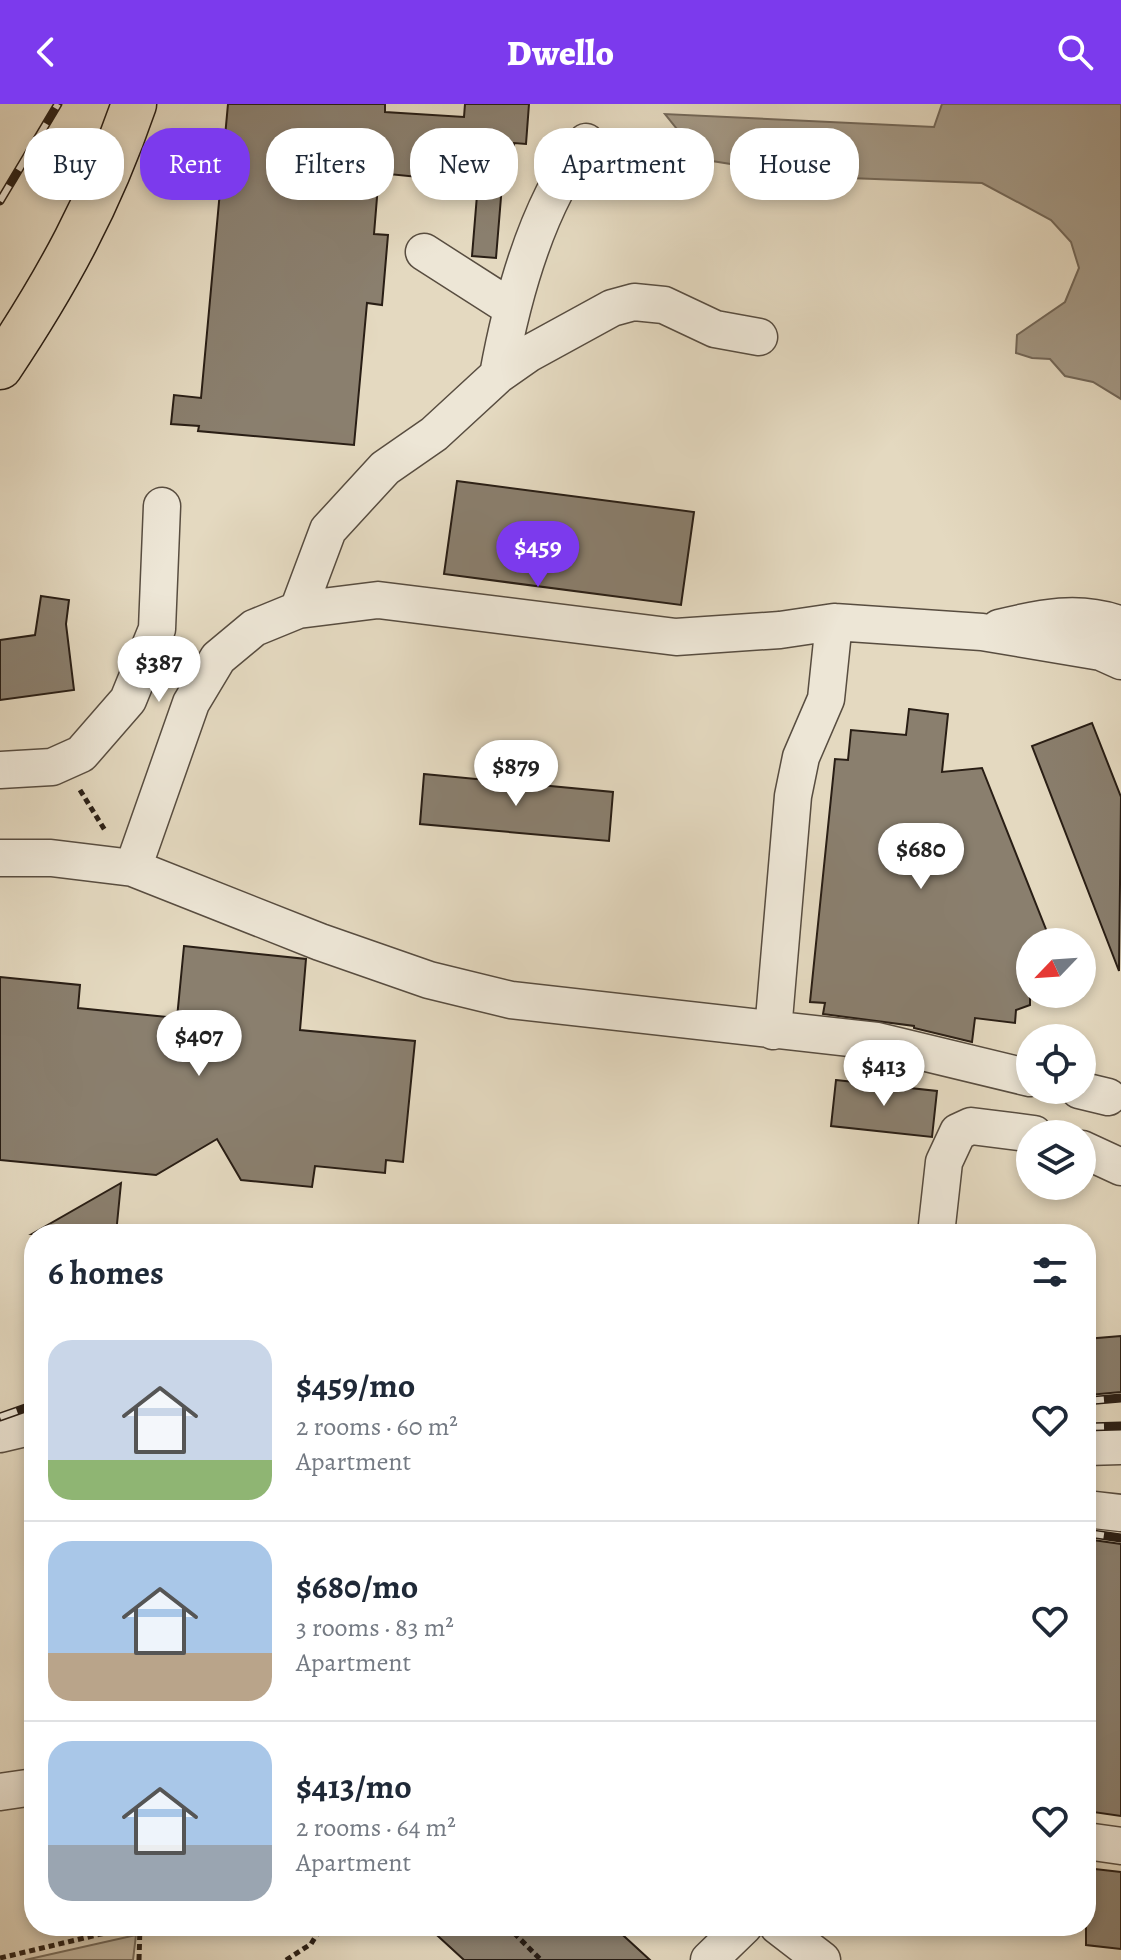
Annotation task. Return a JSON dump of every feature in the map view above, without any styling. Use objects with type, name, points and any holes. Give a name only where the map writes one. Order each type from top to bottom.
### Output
[{"type":"main road","points":[[0,367],[33,317],[95,207],[134,104]]},
{"type":"street","points":[[498,375],[510,307],[551,200]]},
{"type":"street","points":[[424,252],[510,307]]},
{"type":"street","points":[[298,610],[328,530],[385,468],[434,434],[498,375],[528,354],[621,304],[634,302],[664,305],[715,329],[759,337]]},
{"type":"street","points":[[0,770],[52,767],[81,754],[128,700],[157,629],[162,506]]},
{"type":"street","points":[[133,868],[191,703],[218,658],[254,628],[298,610],[378,600],[676,637],[834,622],[982,632],[1101,652],[1121,661]]},
{"type":"street","points":[[982,632],[1046,616],[1099,616],[1121,625]]},
{"type":"street","points":[[773,1031],[793,796],[801,757],[826,699],[834,622]]},
{"type":"street","points":[[0,858],[51,858],[133,868],[320,942],[429,980],[511,1000],[877,1041],[1016,1075]]},
{"type":"street","points":[[937,1224],[944,1162],[958,1132],[971,1126],[1016,1132]]},
{"type":"street","points":[[1096,1155],[1121,1167]]},
{"type":"street","points":[[0,1434],[24,1428]]},
{"type":"street","points":[[1096,1447],[1121,1446]]},
{"type":"street","points":[[1096,1510],[1121,1513]]},
{"type":"street","points":[[0,1792],[24,1788]]},
{"type":"street","points":[[1096,1842],[1121,1846]]},
{"type":"street","points":[[709,1960],[734,1936]]},
{"type":"street","points":[[791,1936],[822,1960]]},
{"type":"path","points":[[64,762],[94,815],[133,868]]},
{"type":"path","points":[[0,1958],[94,1936]]},
{"type":"path","points":[[138,1936],[139,1960]]},
{"type":"path","points":[[286,1960],[311,1944],[316,1936]]},
{"type":"path","points":[[517,1936],[541,1960]]},
{"type":"shaded area","points":[[942,104],[1121,104],[1121,399],[1093,382],[1065,376],[1050,359],[1016,353],[1017,335],[1065,302],[1079,268],[1071,242],[1051,220],[982,183],[859,178],[859,128],[730,128],[730,164],[714,161],[714,128],[676,128],[665,114],[934,127]]},
{"type":"shaded area","points":[[132,1936],[136,1936],[133,1960],[25,1960]]},
{"type":"building","points":[[228,104],[385,104],[385,112],[464,117],[465,104],[529,104],[526,144],[518,143],[518,128],[410,128],[410,176],[394,175],[394,128],[266,128],[266,200],[377,200],[374,234],[388,235],[382,305],[367,303],[354,445],[198,431],[199,426],[171,424],[174,395],[201,398],[219,200],[250,200],[250,128],[226,128]]},
{"type":"building","points":[[477,200],[501,200],[496,258],[472,256]]},
{"type":"building","points":[[457,481],[694,512],[681,605],[444,574]]},
{"type":"building","points":[[41,596],[69,600],[66,624],[74,690],[0,700],[0,640],[35,635]]},
{"type":"building","points":[[909,709],[948,714],[942,772],[982,768],[1045,928],[1016,928],[1016,1008],[1022,1008],[1016,1010],[1015,1023],[975,1018],[972,1042],[914,1026],[823,1014],[825,1003],[810,1002],[835,759],[848,760],[851,730],[906,735]]},
{"type":"building","points":[[1092,723],[1121,797],[1119,971],[1032,746]]},
{"type":"building","points":[[424,774],[613,792],[609,841],[420,824]]},
{"type":"building","points":[[184,946],[306,959],[300,1030],[415,1041],[403,1162],[386,1160],[385,1173],[315,1166],[312,1187],[241,1180],[217,1139],[156,1175],[0,1160],[0,977],[80,985],[78,1008],[177,1018]]},
{"type":"building","points":[[836,1080],[937,1091],[932,1137],[831,1126]]},
{"type":"building","points":[[121,1183],[117,1224],[49,1224]]},
{"type":"building","points":[[1121,1336],[1121,1392],[1096,1394],[1096,1338]]},
{"type":"building","points":[[1096,1540],[1121,1544],[1121,1816],[1096,1812]]},
{"type":"building","points":[[1096,1869],[1121,1872],[1121,1949],[1086,1945],[1086,1936],[1096,1936]]},
{"type":"building","points":[[438,1936],[624,1936],[650,1960],[464,1960]]},
{"type":"railway","points":[[0,201],[58,104]]},
{"type":"railway","points":[[1096,1400],[1121,1398]]},
{"type":"railway","points":[[0,1417],[24,1409]]},
{"type":"railway","points":[[1096,1427],[1121,1426]]},
{"type":"railway","points":[[1096,1534],[1121,1538]]}]
